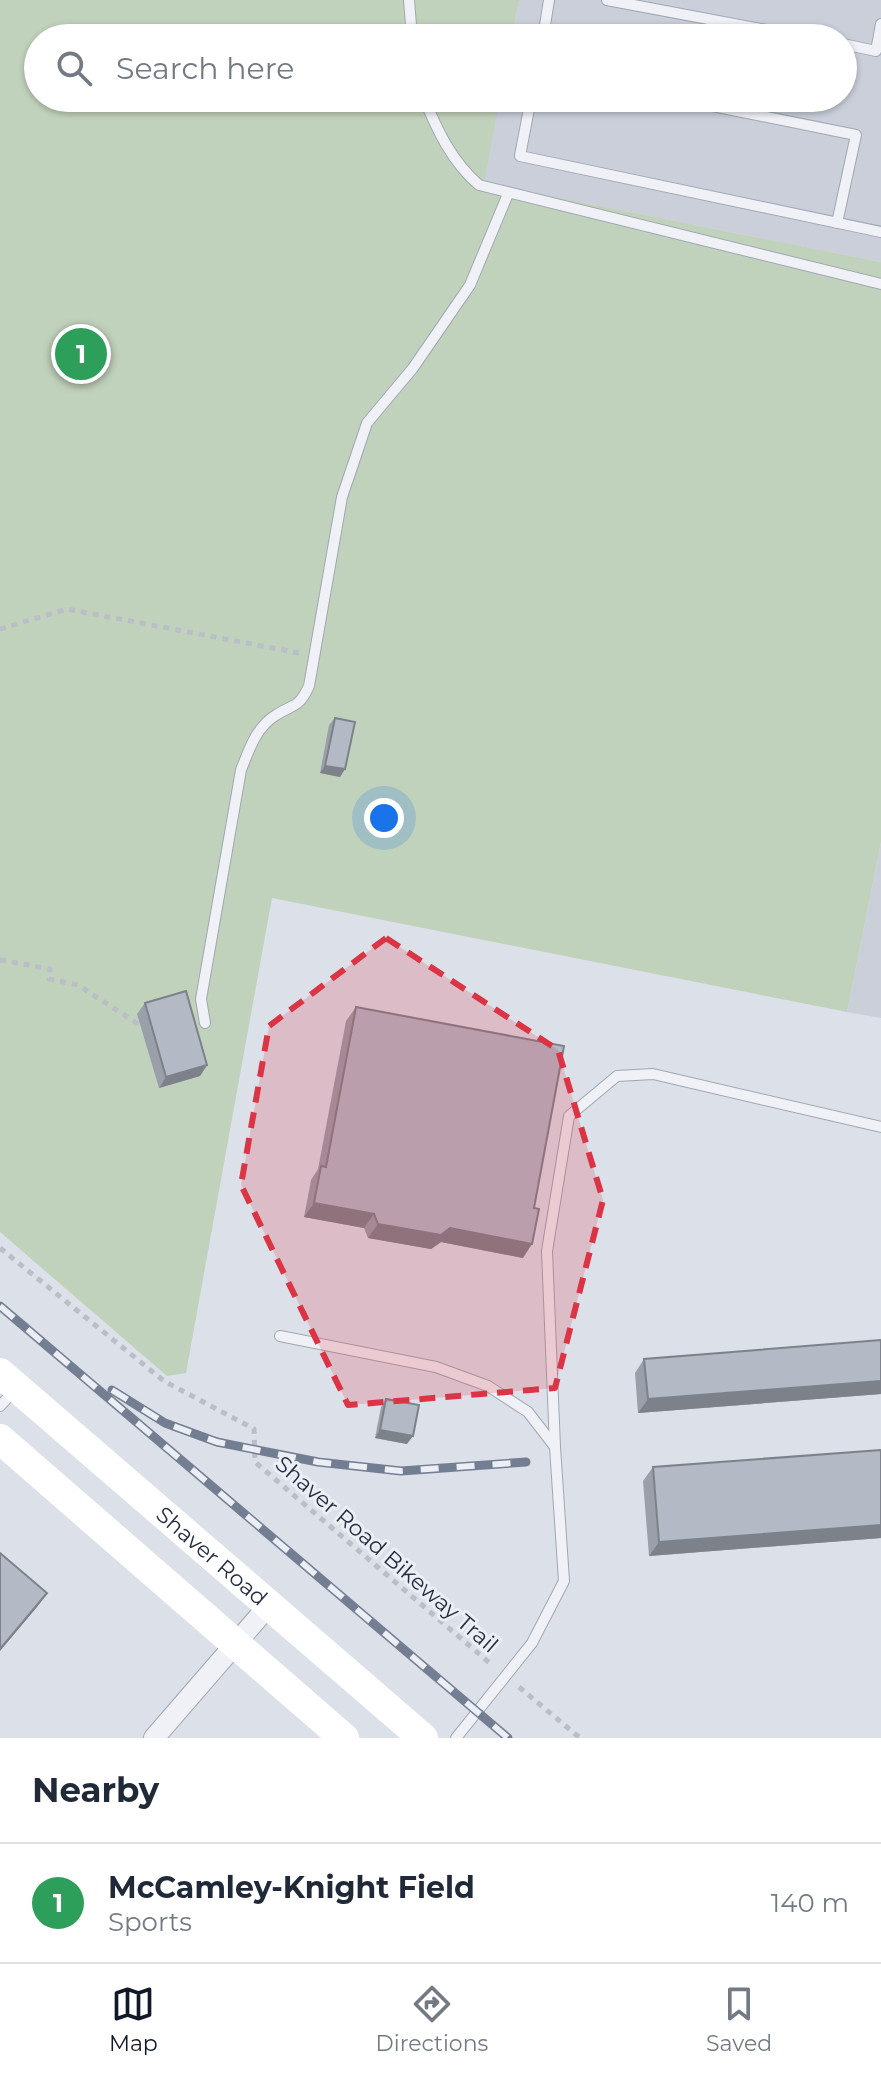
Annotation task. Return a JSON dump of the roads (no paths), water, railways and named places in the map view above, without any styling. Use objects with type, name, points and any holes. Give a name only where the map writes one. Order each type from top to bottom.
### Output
[{"type":"main road","name":"Shaver Road","points":[[6,1389],[270,1604],[423,1738]]},
{"type":"main road","points":[[0,1439],[344,1738]]},
{"type":"street","points":[[154,1738],[270,1604]]},
{"type":"lane","points":[[409,0],[411,24]]},
{"type":"lane","points":[[545,24],[549,0]]},
{"type":"lane","points":[[607,0],[735,24]]},
{"type":"lane","points":[[857,47],[876,51],[881,24]]},
{"type":"lane","points":[[430,112],[463,171],[479,185],[881,284]]},
{"type":"lane","points":[[528,112],[520,156],[881,232]]},
{"type":"lane","points":[[742,112],[856,135],[837,223]]},
{"type":"lane","points":[[205,1023],[201,999],[241,770],[254,736],[274,715],[300,704],[309,686],[342,497],[367,423],[413,368],[470,285],[508,194]]},
{"type":"lane","points":[[456,1738],[532,1643],[564,1581],[547,1251],[569,1116],[617,1076],[653,1074],[881,1127]]},
{"type":"lane","points":[[280,1336],[436,1367],[488,1386],[528,1412],[555,1447]]},
{"type":"railway","points":[[0,1306],[508,1738]]},
{"type":"railway","points":[[112,1390],[165,1423],[217,1442],[318,1462],[401,1471],[526,1462]]},
{"type":"place","name":"McCamley-Knight Field","points":[[81,354]]}]
